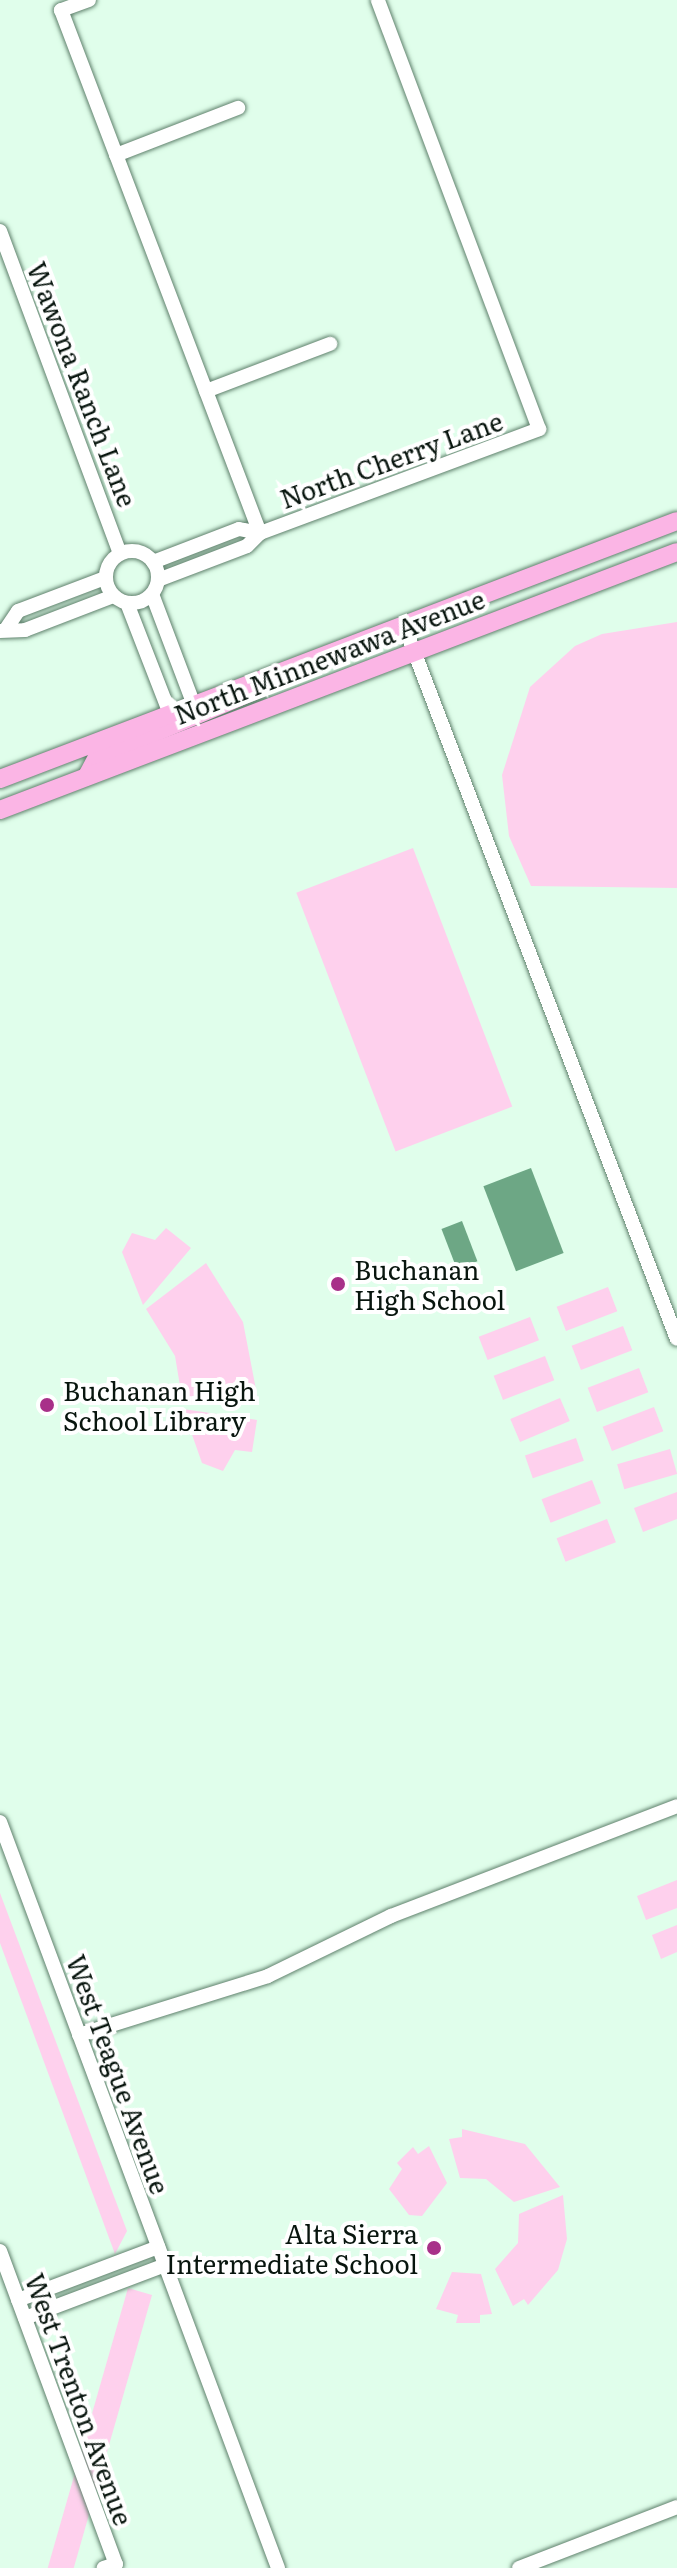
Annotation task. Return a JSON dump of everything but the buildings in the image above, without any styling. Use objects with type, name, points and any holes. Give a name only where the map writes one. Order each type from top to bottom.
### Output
[{"type":"main road","name":"North Minnewawa Avenue","points":[[0,779],[677,521]]},
{"type":"main road","name":"North Minnewawa Avenue","points":[[0,810],[677,552]]},
{"type":"main road","points":[[87,776],[97,757],[235,704],[295,667]]},
{"type":"street","points":[[89,0],[61,10],[260,533]]},
{"type":"street","name":"North Cherry Lane","points":[[155,587],[247,546],[260,533],[539,429],[378,0]]},
{"type":"street","points":[[116,155],[238,108]]},
{"type":"street","name":"Wawona Ranch Lane","points":[[0,231],[120,553]]},
{"type":"street","points":[[206,391],[330,344]]},
{"type":"street","name":"North Cherry Lane","points":[[153,562],[239,529],[260,533]]},
{"type":"street","points":[[3,630],[18,611],[105,578],[120,553],[142,553],[153,562],[155,587],[194,705]]},
{"type":"street","points":[[105,578],[113,596],[127,603],[170,714]]},
{"type":"street","points":[[127,603],[155,587]]},
{"type":"street","points":[[3,630],[25,630],[113,596]]},
{"type":"street","points":[[0,614],[3,630]]},
{"type":"street","points":[[404,625],[677,1339]]},
{"type":"street","points":[[79,2035],[268,1976],[391,1916],[677,1806]]},
{"type":"street","name":"West Teague Avenue","points":[[0,1822],[278,2568]]},
{"type":"street","points":[[18,2300],[158,2247]]},
{"type":"street","name":"West Trenton Avenue","points":[[0,2251],[110,2566]]},
{"type":"street","points":[[25,2318],[165,2265]]},
{"type":"street","points":[[519,2568],[677,2507]]},
{"type":"shaded area","points":[[677,622],[677,888],[531,886],[509,836],[502,775],[530,687],[575,646],[602,634]]},
{"type":"shaded area","points":[[413,848],[512,1107],[396,1151],[296,893]]},
{"type":"shaded area","points":[[531,1168],[564,1253],[516,1271],[483,1186]]},
{"type":"shaded area","points":[[462,1221],[477,1261],[457,1269],[441,1229]]},
{"type":"shaded area","points":[[166,1228],[191,1248],[143,1305],[122,1252],[132,1233],[155,1240]]},
{"type":"shaded area","points":[[206,1263],[243,1322],[258,1400],[183,1404],[175,1356],[146,1309]]},
{"type":"shaded area","points":[[608,1287],[617,1311],[566,1331],[557,1307]]},
{"type":"shaded area","points":[[530,1317],[539,1340],[488,1360],[479,1337]]},
{"type":"shaded area","points":[[623,1326],[632,1350],[581,1370],[572,1346]]},
{"type":"shaded area","points":[[545,1356],[554,1380],[503,1400],[494,1376]]},
{"type":"shaded area","points":[[639,1368],[648,1392],[597,1412],[588,1388]]},
{"type":"shaded area","points":[[560,1398],[570,1421],[520,1442],[510,1419]]},
{"type":"shaded area","points":[[654,1407],[663,1431],[612,1451],[603,1427]]},
{"type":"shaded area","points":[[183,1409],[257,1420],[252,1452],[235,1450],[223,1471],[202,1463]]},
{"type":"shaded area","points":[[576,1438],[584,1461],[533,1478],[525,1456]]},
{"type":"shaded area","points":[[670,1449],[677,1474],[624,1489],[617,1464]]},
{"type":"shaded area","points":[[592,1480],[601,1503],[551,1523],[542,1499]]},
{"type":"shaded area","points":[[677,1492],[677,1519],[643,1532],[634,1508]]},
{"type":"shaded area","points":[[607,1519],[616,1542],[566,1562],[557,1538]]},
{"type":"shaded area","points":[[677,1880],[677,1908],[646,1920],[637,1896]]},
{"type":"shaded area","points":[[0,1893],[127,2231],[115,2254],[0,1943]]},
{"type":"shaded area","points":[[677,1925],[677,1952],[661,1959],[652,1935]]},
{"type":"shaded area","points":[[462,2129],[525,2144],[560,2187],[514,2202],[486,2179],[460,2178],[449,2139],[462,2137]]},
{"type":"shaded area","points":[[429,2146],[447,2183],[422,2216],[409,2215],[389,2189],[402,2169],[397,2163],[413,2147],[418,2154]]},
{"type":"shaded area","points":[[563,2195],[567,2239],[558,2270],[528,2305],[524,2299],[513,2306],[495,2269],[518,2243],[519,2214]]},
{"type":"shaded area","points":[[452,2272],[481,2274],[492,2314],[480,2315],[480,2323],[456,2323],[458,2315],[436,2309]]},
{"type":"shaded area","points":[[128,2288],[152,2295],[74,2568],[48,2568]]},
{"type":"place","name":"Buchanan High School","points":[[338,1284]]},
{"type":"place","name":"Buchanan High School Library","points":[[47,1405]]},
{"type":"place","name":"Alta Sierra Intermediate School","points":[[434,2248]]}]
